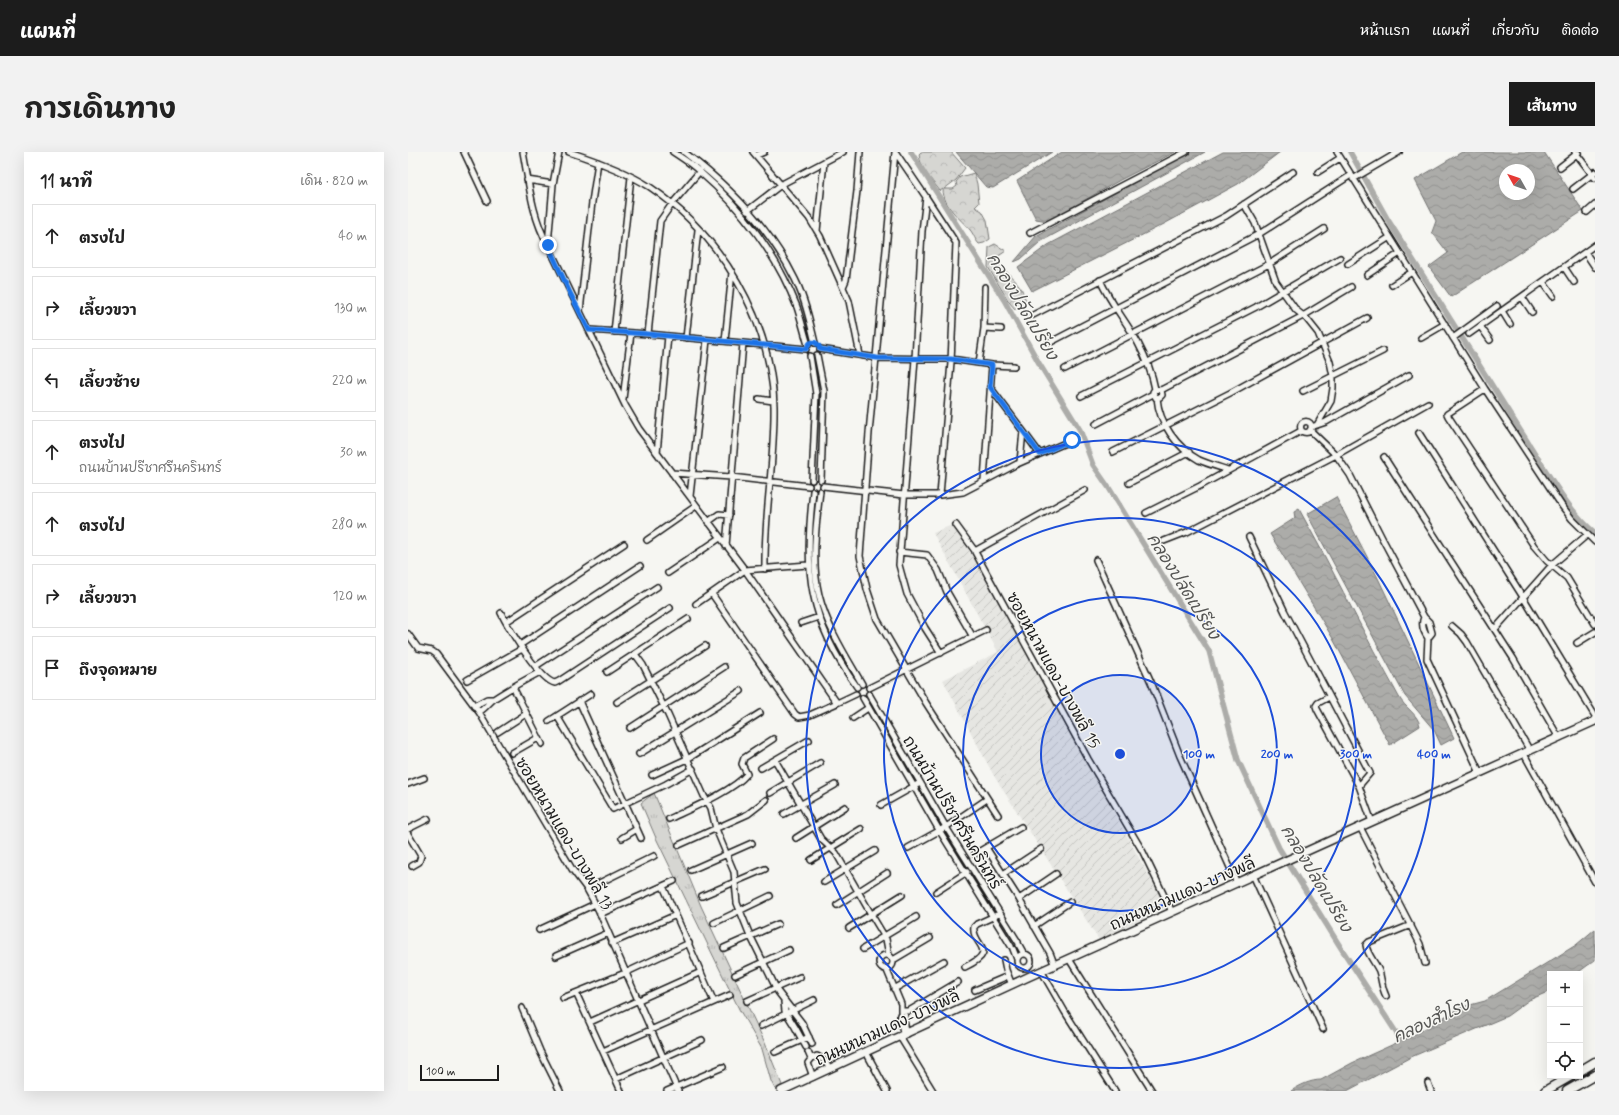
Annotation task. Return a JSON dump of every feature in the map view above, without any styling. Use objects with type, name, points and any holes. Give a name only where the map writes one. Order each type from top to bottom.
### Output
[{"type":"main road","name":"ถนนหนามแดง-บางพลี","points":[[781,1091],[1595,721]]},
{"type":"main road","points":[[1583,1069],[1595,1062]]},
{"type":"main road","points":[[1567,1091],[1595,1074]]},
{"type":"main road","points":[[1545,1091],[1566,1079]]},
{"type":"street","points":[[464,152],[487,201]]},
{"type":"street","points":[[523,152],[527,180],[541,233],[638,429],[745,570],[837,703]]},
{"type":"street","points":[[548,245],[553,184],[558,152]]},
{"type":"street","points":[[569,152],[598,162],[631,177],[649,187],[672,204],[686,216],[698,230],[732,272],[741,286],[756,321],[771,373],[774,428],[765,545],[765,569]]},
{"type":"street","points":[[673,152],[700,171],[743,214],[768,250],[788,284],[797,308],[807,347],[807,353],[810,356],[816,394],[812,480],[809,486]]},
{"type":"street","points":[[684,152],[705,168],[736,196],[774,244],[795,279],[806,308],[815,343],[820,349],[877,358],[951,359],[992,365],[1014,366]]},
{"type":"street","points":[[764,152],[755,154],[782,184],[809,218],[817,231],[849,301],[860,355]]},
{"type":"street","points":[[743,214],[782,184],[843,152]]},
{"type":"street","points":[[843,287],[846,280],[860,152]]},
{"type":"street","points":[[1030,233],[1186,152]]},
{"type":"street","points":[[1337,152],[1485,389],[1562,506],[1572,519],[1595,542]]},
{"type":"street","points":[[1353,179],[1399,152]]},
{"type":"street","points":[[896,153],[956,243],[951,359],[940,496]]},
{"type":"street","points":[[896,153],[885,256],[860,556],[866,589],[877,619],[907,670],[998,815]]},
{"type":"street","points":[[1560,167],[1577,153],[1594,175],[1573,189]]},
{"type":"street","points":[[1318,172],[1340,158]]},
{"type":"street","points":[[580,312],[598,162]]},
{"type":"street","points":[[817,231],[824,162]]},
{"type":"street","points":[[648,334],[660,221],[672,204],[700,171]]},
{"type":"street","points":[[1032,315],[1209,225],[1293,172]]},
{"type":"street","points":[[614,332],[631,177]]},
{"type":"street","points":[[1049,343],[1259,234],[1348,177]]},
{"type":"street","points":[[527,180],[553,184]]},
{"type":"street","points":[[926,197],[922,231],[915,358],[899,565],[907,594],[941,654]]},
{"type":"street","points":[[1244,204],[1255,223],[1276,282],[1296,310],[1318,333],[1323,343],[1333,376],[1333,388],[1330,401],[1313,428]]},
{"type":"street","points":[[1586,212],[1595,205]]},
{"type":"street","points":[[1065,369],[1269,264],[1324,229]]},
{"type":"street","points":[[686,338],[698,230]]},
{"type":"street","points":[[1348,264],[1390,237]]},
{"type":"street","points":[[1469,334],[1595,245]]},
{"type":"street","points":[[1585,252],[1595,267]]},
{"type":"street","points":[[1367,275],[1400,253]]},
{"type":"street","points":[[1081,396],[1283,292],[1340,258]]},
{"type":"street","points":[[1564,268],[1574,282]]},
{"type":"street","points":[[725,341],[732,272]]},
{"type":"street","points":[[1392,285],[1412,272]]},
{"type":"street","points":[[1100,280],[1114,308],[1132,334],[1148,362],[1157,393],[1158,407],[1166,426],[1181,446],[1199,460],[1228,470]]},
{"type":"street","points":[[1543,282],[1553,296]]},
{"type":"street","points":[[979,363],[984,328],[985,287]]},
{"type":"street","points":[[1096,424],[1303,316],[1351,287]]},
{"type":"street","points":[[1522,297],[1532,312]]},
{"type":"street","points":[[1453,338],[1497,306]]},
{"type":"street","points":[[1502,311],[1510,324]]},
{"type":"street","points":[[1113,452],[1166,426],[1367,318]]},
{"type":"street","points":[[1421,338],[1445,324]]},
{"type":"street","points":[[1480,326],[1490,340]]},
{"type":"street","points":[[984,328],[1001,329]]},
{"type":"street","points":[[589,330],[764,345],[807,347],[812,342],[815,343]]},
{"type":"street","points":[[623,401],[631,333]]},
{"type":"street","points":[[657,453],[668,336]]},
{"type":"street","points":[[690,496],[707,340]]},
{"type":"street","points":[[726,546],[743,343]]},
{"type":"street","points":[[820,349],[817,355],[824,391],[822,489],[815,527],[815,561],[819,595],[828,622],[842,650],[862,684],[867,686],[869,691]]},
{"type":"street","points":[[1303,391],[1383,351]]},
{"type":"street","points":[[810,356],[817,355]]},
{"type":"street","points":[[984,480],[992,365]]},
{"type":"street","points":[[1301,430],[1306,433],[1410,375]]},
{"type":"street","points":[[990,387],[1040,454]]},
{"type":"street","points":[[1485,389],[1447,414],[1534,546],[1567,578],[1595,624]]},
{"type":"street","points":[[759,399],[773,401]]},
{"type":"street","points":[[1164,541],[1187,532],[1336,454],[1428,403]]},
{"type":"street","points":[[1301,430],[1300,425],[1304,422],[1310,423],[1336,454],[1350,475],[1424,617],[1422,622],[1424,633],[1428,638],[1427,659],[1480,773]]},
{"type":"street","points":[[1146,513],[1301,430]]},
{"type":"street","points":[[1020,462],[1023,431]]},
{"type":"street","points":[[1418,433],[1523,597],[1595,716]]},
{"type":"street","points":[[813,492],[822,489],[865,490],[904,495],[940,496],[963,492],[1020,462],[1072,440]]},
{"type":"street","points":[[1128,483],[1189,452]]},
{"type":"street","points":[[1384,458],[1495,629],[1559,738]]},
{"type":"street","points":[[672,473],[731,477],[809,486]]},
{"type":"street","points":[[812,480],[817,478],[821,480]]},
{"type":"street","points":[[712,594],[795,714],[799,717],[810,715],[856,694],[857,687],[830,645],[812,597],[808,565],[809,529],[813,492],[809,486]]},
{"type":"street","points":[[975,551],[1085,490]]},
{"type":"street","points":[[647,540],[696,506]]},
{"type":"street","points":[[708,522],[719,514],[728,515]]},
{"type":"street","name":"ซอยหนามแดง-บางพลี 15","points":[[956,525],[975,551],[1084,752],[1142,852],[1172,912]]},
{"type":"street","points":[[1495,629],[1552,565],[1587,535]]},
{"type":"street","points":[[1249,537],[1329,697],[1370,773],[1359,786]]},
{"type":"street","points":[[668,573],[720,538]]},
{"type":"street","points":[[506,622],[624,544]]},
{"type":"street","points":[[899,552],[927,555],[938,570],[947,592],[973,637]]},
{"type":"street","points":[[1096,560],[1151,682],[1183,763],[1237,883]]},
{"type":"street","points":[[696,604],[745,570],[808,565]]},
{"type":"street","points":[[467,680],[521,647],[640,566]]},
{"type":"street","points":[[536,666],[657,587]]},
{"type":"street","points":[[500,613],[521,647],[540,672],[551,682],[560,681],[670,608]]},
{"type":"street","points":[[801,624],[819,617]]},
{"type":"street","points":[[607,672],[688,619]]},
{"type":"street","points":[[1452,626],[1467,642],[1595,882]]},
{"type":"street","points":[[862,698],[869,691],[907,670],[986,630]]},
{"type":"street","points":[[1577,643],[1595,632]]},
{"type":"street","name":"ซอยหนามแดง-บางพลี 13","points":[[408,634],[418,648],[432,651],[436,654],[474,706],[572,869],[587,889],[600,914],[677,1089]]},
{"type":"street","points":[[617,702],[705,646]]},
{"type":"street","points":[[635,654],[642,664],[664,706],[711,808],[716,829],[734,872],[740,910],[751,937],[776,988],[784,1001],[802,1023],[817,1056],[825,1061],[830,1069]]},
{"type":"street","points":[[630,728],[724,667]]},
{"type":"street","points":[[478,712],[488,706],[493,699],[540,672]]},
{"type":"street","points":[[857,687],[862,684]]},
{"type":"street","points":[[513,687],[542,744]]},
{"type":"street","points":[[639,754],[741,690]]},
{"type":"street","name":"ถนนบ้านปรีชาศรีนครินทร์","points":[[869,691],[920,783],[999,914],[1019,943],[1024,954]]},
{"type":"street","points":[[549,721],[591,694]]},
{"type":"street","name":"ถนนบ้านปรีชาศรีนครินทร์","points":[[856,694],[862,698],[992,918],[1012,947],[1017,959]]},
{"type":"street","points":[[1329,697],[1318,703],[1316,706],[1317,709],[1359,786],[1372,822]]},
{"type":"street","points":[[474,706],[487,699],[493,699]]},
{"type":"street","points":[[579,701],[641,838]]},
{"type":"street","points":[[853,718],[868,708]]},
{"type":"street","points":[[652,775],[689,758],[760,713]]},
{"type":"street","points":[[498,732],[526,714]]},
{"type":"street","points":[[557,716],[613,809],[666,784],[693,769]]},
{"type":"street","points":[[512,753],[538,738]]},
{"type":"street","points":[[669,819],[707,801],[745,777],[747,772],[742,764],[744,758],[774,739]]},
{"type":"street","points":[[761,768],[809,740]]},
{"type":"street","points":[[775,760],[814,827],[824,842],[831,847],[858,891],[884,936],[888,944],[888,955],[893,960]]},
{"type":"street","points":[[770,793],[820,763]]},
{"type":"street","points":[[408,784],[424,778]]},
{"type":"street","points":[[882,804],[920,783]]},
{"type":"street","points":[[784,814],[835,785]]},
{"type":"street","points":[[908,848],[946,827],[987,799]]},
{"type":"street","points":[[679,845],[752,812],[766,800]]},
{"type":"street","points":[[796,838],[845,807]]},
{"type":"street","points":[[408,829],[428,818]]},
{"type":"street","points":[[975,854],[987,849],[1021,827]]},
{"type":"street","points":[[1360,827],[1411,925],[1420,944],[1425,963]]},
{"type":"street","points":[[622,838],[637,829]]},
{"type":"street","points":[[810,860],[861,829]]},
{"type":"street","points":[[408,834],[421,856],[419,862],[412,866]]},
{"type":"street","points":[[691,870],[752,843]]},
{"type":"street","points":[[987,849],[1050,953],[1055,966]]},
{"type":"street","points":[[1003,874],[1041,849]]},
{"type":"street","points":[[824,882],[875,852]]},
{"type":"street","points":[[587,889],[654,856]]},
{"type":"street","points":[[702,896],[765,869]]},
{"type":"street","points":[[936,892],[972,870]]},
{"type":"street","points":[[837,904],[887,873]]},
{"type":"street","points":[[1018,899],[1056,874]]},
{"type":"street","points":[[1253,876],[1323,1029]]},
{"type":"street","points":[[600,914],[674,880]]},
{"type":"street","points":[[663,886],[714,1002]]},
{"type":"street","points":[[849,928],[902,895]]},
{"type":"street","points":[[714,923],[770,896]]},
{"type":"street","points":[[1034,926],[1070,902]]},
{"type":"street","points":[[539,930],[595,904]]},
{"type":"street","points":[[965,967],[978,960],[983,949],[974,933],[974,927],[977,924],[999,914]]},
{"type":"street","points":[[612,943],[676,915]]},
{"type":"street","points":[[863,949],[916,917]]},
{"type":"street","points":[[724,948],[778,924]]},
{"type":"street","points":[[1386,996],[1381,986],[1379,972],[1367,950],[1366,945],[1369,942],[1411,925]]},
{"type":"street","points":[[556,956],[608,933]]},
{"type":"street","points":[[886,968],[892,966],[893,960],[930,938]]},
{"type":"street","points":[[563,998],[689,944]]},
{"type":"street","points":[[735,975],[789,950]]},
{"type":"street","points":[[1028,978],[1023,968],[1018,963],[1017,959],[1020,955],[1024,954],[1030,957],[1030,964],[1039,973],[1115,1091]]},
{"type":"street","points":[[888,955],[882,956],[880,962],[883,967],[886,968],[901,1004],[905,1006],[900,1021],[904,1035],[933,1091]]},
{"type":"street","points":[[1069,959],[1152,1091]]},
{"type":"street","points":[[1004,960],[1012,985]]},
{"type":"street","points":[[894,989],[944,961]]},
{"type":"street","points":[[1023,968],[1030,964]]},
{"type":"street","points":[[590,1022],[701,972]]},
{"type":"street","points":[[975,990],[1008,976]]},
{"type":"street","points":[[747,1001],[800,977]]},
{"type":"street","points":[[903,1014],[958,982]]},
{"type":"street","points":[[576,993],[621,1091]]},
{"type":"street","points":[[603,1051],[730,995]]},
{"type":"street","points":[[761,1026],[814,1000]]},
{"type":"street","points":[[784,1001],[787,1014],[811,1059]]},
{"type":"street","points":[[522,1008],[540,1051],[560,1091]]},
{"type":"street","points":[[775,1052],[809,1037]]},
{"type":"street","points":[[616,1079],[702,1040]]},
{"type":"street","points":[[866,1052],[887,1091]]},
{"type":"street","points":[[812,1077],[808,1063],[811,1059],[817,1056]]},
{"type":"street","points":[[667,1091],[677,1089],[723,1067]]},
{"type":"street","points":[[1428,1083],[1431,1091]]},
{"type":"shaded area","points":[[954,524],[1018,637],[1166,907],[1099,940],[994,776],[943,680],[998,652],[933,533]]},
{"type":"green space","points":[[921,152],[951,152],[965,168],[956,180],[944,189],[953,189],[957,186],[956,182],[960,177],[974,173],[979,203],[975,207],[982,211],[987,220],[990,239],[979,244],[971,231],[949,207],[943,189],[940,191],[924,169],[919,154]]},
{"type":"green space","points":[[995,244],[1006,251],[997,257],[999,262],[1018,284],[1028,301],[1020,308],[1015,309],[1009,302],[988,267],[989,247]]},
{"type":"green space","points":[[654,793],[701,906],[765,1043],[782,1085],[775,1089],[771,1081],[762,1049],[739,1009],[656,838],[641,803]]},
{"type":"water","points":[[956,152],[1052,152],[993,188],[986,187]]},
{"type":"water","points":[[1062,152],[1175,152],[1120,180],[1048,221],[1036,219],[1017,181]]},
{"type":"water","points":[[1191,152],[1205,152],[1040,242],[1021,259],[1014,262],[1036,236]]},
{"type":"water","points":[[1223,152],[1280,152],[1238,184],[1164,224],[1032,291],[1018,267],[1048,245]]},
{"type":"water","points":[[1462,152],[1544,152],[1583,211],[1451,297],[1429,267],[1448,253],[1432,232],[1436,221],[1415,180]]},
{"type":"water","points":[[1336,497],[1377,576],[1454,738],[1441,745],[1434,730],[1405,696],[1307,514]]},
{"type":"water","points":[[1299,509],[1399,697],[1419,722],[1420,726],[1390,745],[1332,637],[1270,534],[1295,518],[1294,512]]},
{"type":"water","points":[[1595,929],[1595,960],[1580,971],[1547,971],[1547,992],[1529,1000],[1507,1016],[1411,1057],[1347,1091],[1291,1091],[1306,1083],[1321,1080],[1352,1063],[1416,1034],[1459,1008],[1485,1001],[1576,945]]},
{"type":"waterway","name":"คลองปลัดเปรียง","points":[[911,152],[1004,300],[1040,365],[1080,430],[1093,465],[1109,488],[1209,651],[1238,760],[1279,848],[1341,948],[1405,1046]]},
{"type":"waterway","points":[[1350,152],[1388,220],[1544,468],[1580,519],[1595,533]]},
{"type":"route","points":[[548,245],[589,330],[806,349],[810,343],[814,342],[820,349],[877,358],[951,359],[992,365],[990,387],[1040,454],[1072,440]]},
{"type":"water label","name":"คลองสำโรง","points":[[1431,1020]]}]
